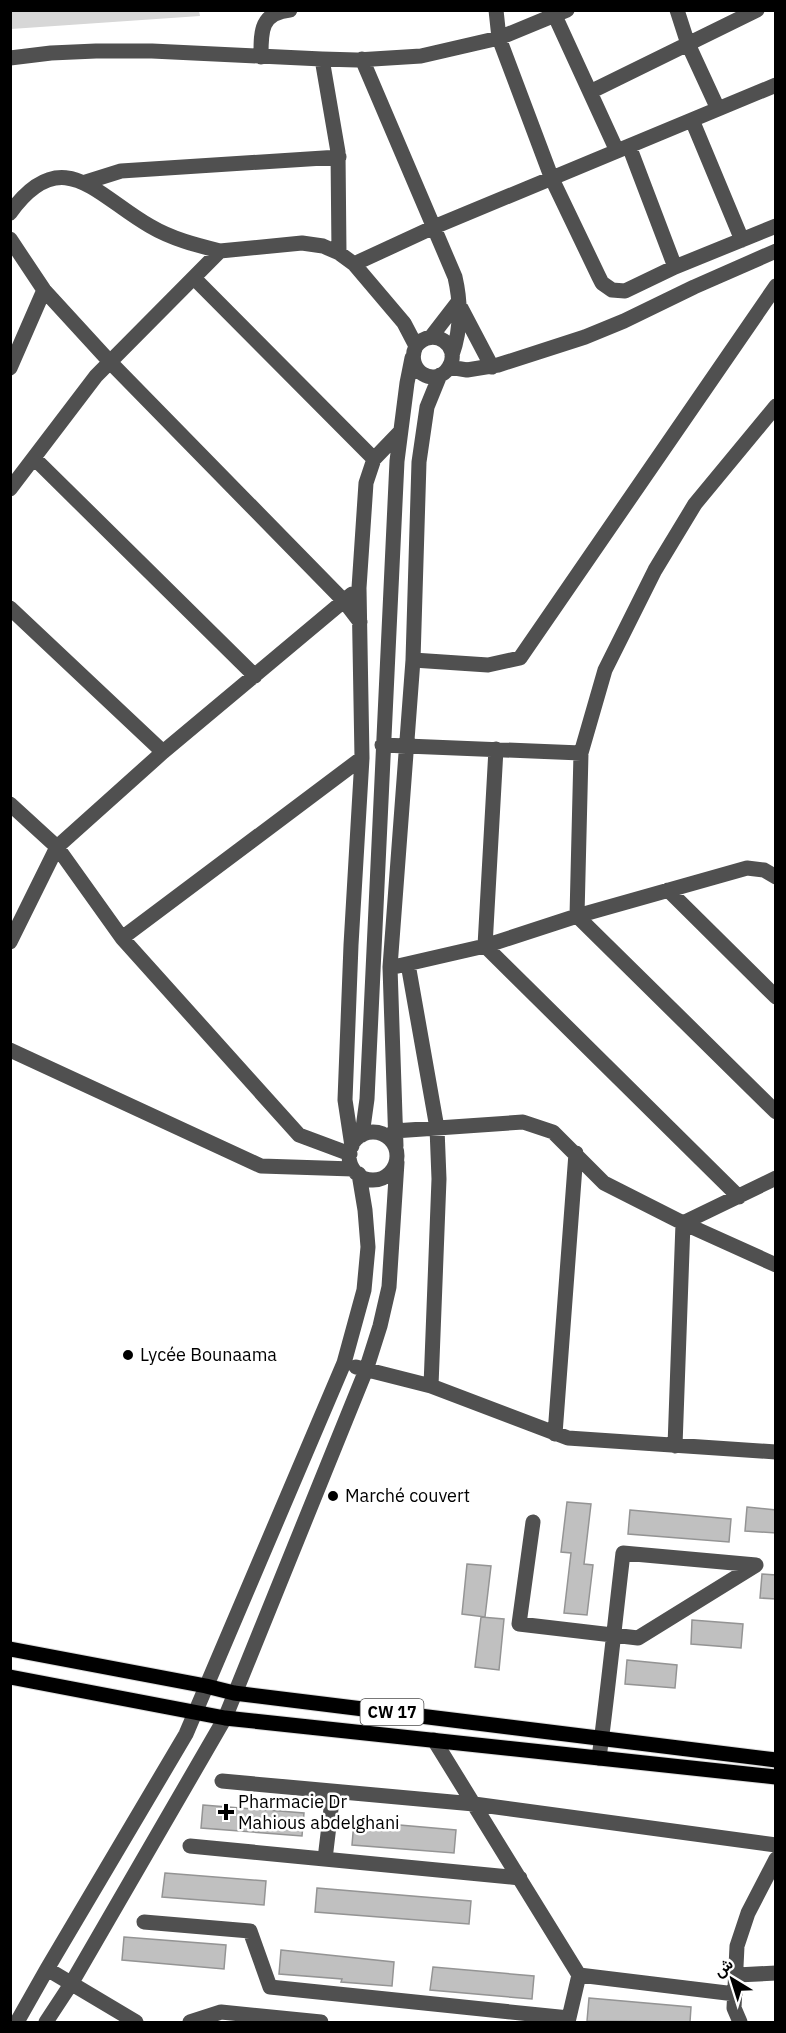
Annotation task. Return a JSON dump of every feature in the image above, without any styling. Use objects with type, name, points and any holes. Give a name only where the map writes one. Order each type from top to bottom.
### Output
[{"type":"main road","name":"CW 17","points":[[10,1650],[234,1693],[776,1760]]},
{"type":"main road","name":"CW 17","points":[[10,1677],[225,1718],[776,1778]]},
{"type":"street","points":[[261,57],[261,31],[264,24],[275,14],[290,10]]},
{"type":"street","points":[[496,10],[500,38],[552,179],[599,277],[607,287],[612,290],[625,291],[675,267],[776,226]]},
{"type":"street","points":[[677,10],[688,44],[718,109]]},
{"type":"street","points":[[590,92],[757,10]]},
{"type":"street","points":[[10,58],[96,51],[152,51],[322,59],[421,56],[500,38],[561,13],[590,92],[623,149],[675,267]]},
{"type":"street","points":[[322,59],[339,157],[339,253]]},
{"type":"street","points":[[46,2022],[71,1984],[225,1718],[366,1370],[389,1287],[396,1154],[390,967],[413,660],[421,442],[427,407],[447,366],[459,329],[455,277],[362,59]]},
{"type":"street","points":[[354,264],[434,227],[776,85]]},
{"type":"street","points":[[692,120],[742,240]]},
{"type":"street","points":[[86,182],[122,171],[339,157]]},
{"type":"street","points":[[10,213],[22,197],[39,183],[59,176],[86,182],[165,235],[220,251],[302,243],[323,246],[339,253],[354,264],[404,323],[421,345],[417,370],[434,377],[447,366],[447,344],[437,337],[421,345]]},
{"type":"street","points":[[10,240],[44,290],[110,362],[344,601],[360,622]]},
{"type":"street","points":[[10,489],[96,376],[220,251]]},
{"type":"street","points":[[447,366],[467,370],[492,367],[585,338],[776,251]]},
{"type":"street","points":[[194,278],[374,459]]},
{"type":"street","points":[[413,660],[488,665],[520,658],[776,286]]},
{"type":"street","points":[[10,368],[44,290]]},
{"type":"street","points":[[396,1154],[388,1175],[381,1178],[366,1178],[355,1156],[367,1099],[397,461],[407,382],[421,345],[458,302]]},
{"type":"street","points":[[458,302],[492,367]]},
{"type":"street","points":[[776,405],[695,504],[655,570],[605,670],[581,753],[577,916],[776,1112]]},
{"type":"street","points":[[17,2022],[196,1713],[344,1363],[364,1290],[368,1247],[365,1210],[345,1100],[362,758],[359,588],[366,483],[370,467],[374,459],[400,432]]},
{"type":"street","points":[[34,458],[255,676]]},
{"type":"street","points":[[10,942],[57,847],[163,752],[359,588]]},
{"type":"street","points":[[10,608],[163,752]]},
{"type":"street","points":[[382,745],[408,744],[581,753]]},
{"type":"street","points":[[496,749],[485,946],[739,1197]]},
{"type":"street","points":[[122,938],[362,758]]},
{"type":"street","points":[[10,804],[57,847],[122,938],[299,1135],[355,1156]]},
{"type":"street","points":[[372,964],[390,967],[485,946],[577,916],[747,868],[764,870],[776,877]]},
{"type":"street","points":[[668,890],[776,997]]},
{"type":"street","points":[[408,964],[437,1128],[439,1179],[431,1386]]},
{"type":"street","points":[[10,1050],[261,1166],[355,1156],[378,1132],[385,1135],[396,1154]]},
{"type":"street","points":[[394,1131],[523,1122],[553,1132],[604,1183],[683,1223],[776,1264]]},
{"type":"street","points":[[555,1434],[576,1153]]},
{"type":"street","points":[[683,1223],[776,1178]]},
{"type":"street","points":[[675,1446],[683,1223]]},
{"type":"street","points":[[344,1363],[431,1386],[568,1438],[776,1452]]},
{"type":"street","points":[[533,1522],[519,1624],[614,1636],[638,1638],[756,1565],[623,1553],[614,1636],[599,1758]]},
{"type":"street","points":[[144,1922],[250,1931],[270,1987],[569,2020],[579,1975],[434,1740]]},
{"type":"street","points":[[222,1781],[474,1804],[776,1845]]},
{"type":"street","points":[[325,1859],[333,1792]]},
{"type":"street","points":[[190,1846],[520,1878]]},
{"type":"street","points":[[740,2022],[734,2008],[737,1946],[744,1924],[776,1859]]},
{"type":"street","points":[[47,1969],[136,2022]]},
{"type":"street","points":[[737,1975],[776,1973]]},
{"type":"street","points":[[579,1975],[735,1994]]},
{"type":"street","points":[[190,2022],[221,2012],[321,2022]]},
{"type":"shaded area","points":[[11,11],[199,11],[200,16],[11,29]]},
{"type":"building","points":[[567,1502],[591,1504],[584,1564],[593,1565],[587,1615],[564,1613],[571,1553],[561,1552]]},
{"type":"building","points":[[747,1507],[776,1510],[776,1533],[745,1531]]},
{"type":"building","points":[[630,1510],[731,1519],[729,1542],[628,1534]]},
{"type":"building","points":[[467,1564],[491,1566],[485,1617],[462,1614]]},
{"type":"building","points":[[762,1574],[776,1575],[776,1599],[760,1598]]},
{"type":"building","points":[[481,1617],[504,1619],[499,1670],[475,1667]]},
{"type":"building","points":[[692,1620],[743,1624],[741,1648],[691,1644]]},
{"type":"building","points":[[627,1660],[677,1665],[675,1688],[625,1684]]},
{"type":"building","points":[[203,1805],[304,1813],[302,1836],[201,1828]]},
{"type":"building","points":[[354,1821],[456,1830],[454,1853],[352,1845]]},
{"type":"building","points":[[165,1873],[266,1881],[264,1905],[162,1897]]},
{"type":"building","points":[[317,1888],[471,1901],[469,1924],[315,1912]]},
{"type":"building","points":[[124,1937],[226,1945],[224,1969],[122,1960]]},
{"type":"building","points":[[281,1950],[394,1962],[392,1986],[279,1974]]},
{"type":"building","points":[[433,1967],[534,1976],[532,1999],[430,1990]]},
{"type":"building","points":[[589,1998],[691,2007],[690,2022],[587,2021]]},
{"type":"place","name":"Lycée Bounaama","points":[[128,1355]]},
{"type":"place","name":"Marché couvert","points":[[333,1496]]},
{"type":"place","name":"Pharmacie Dr Mahious abdelghani","points":[[226,1812]]}]
